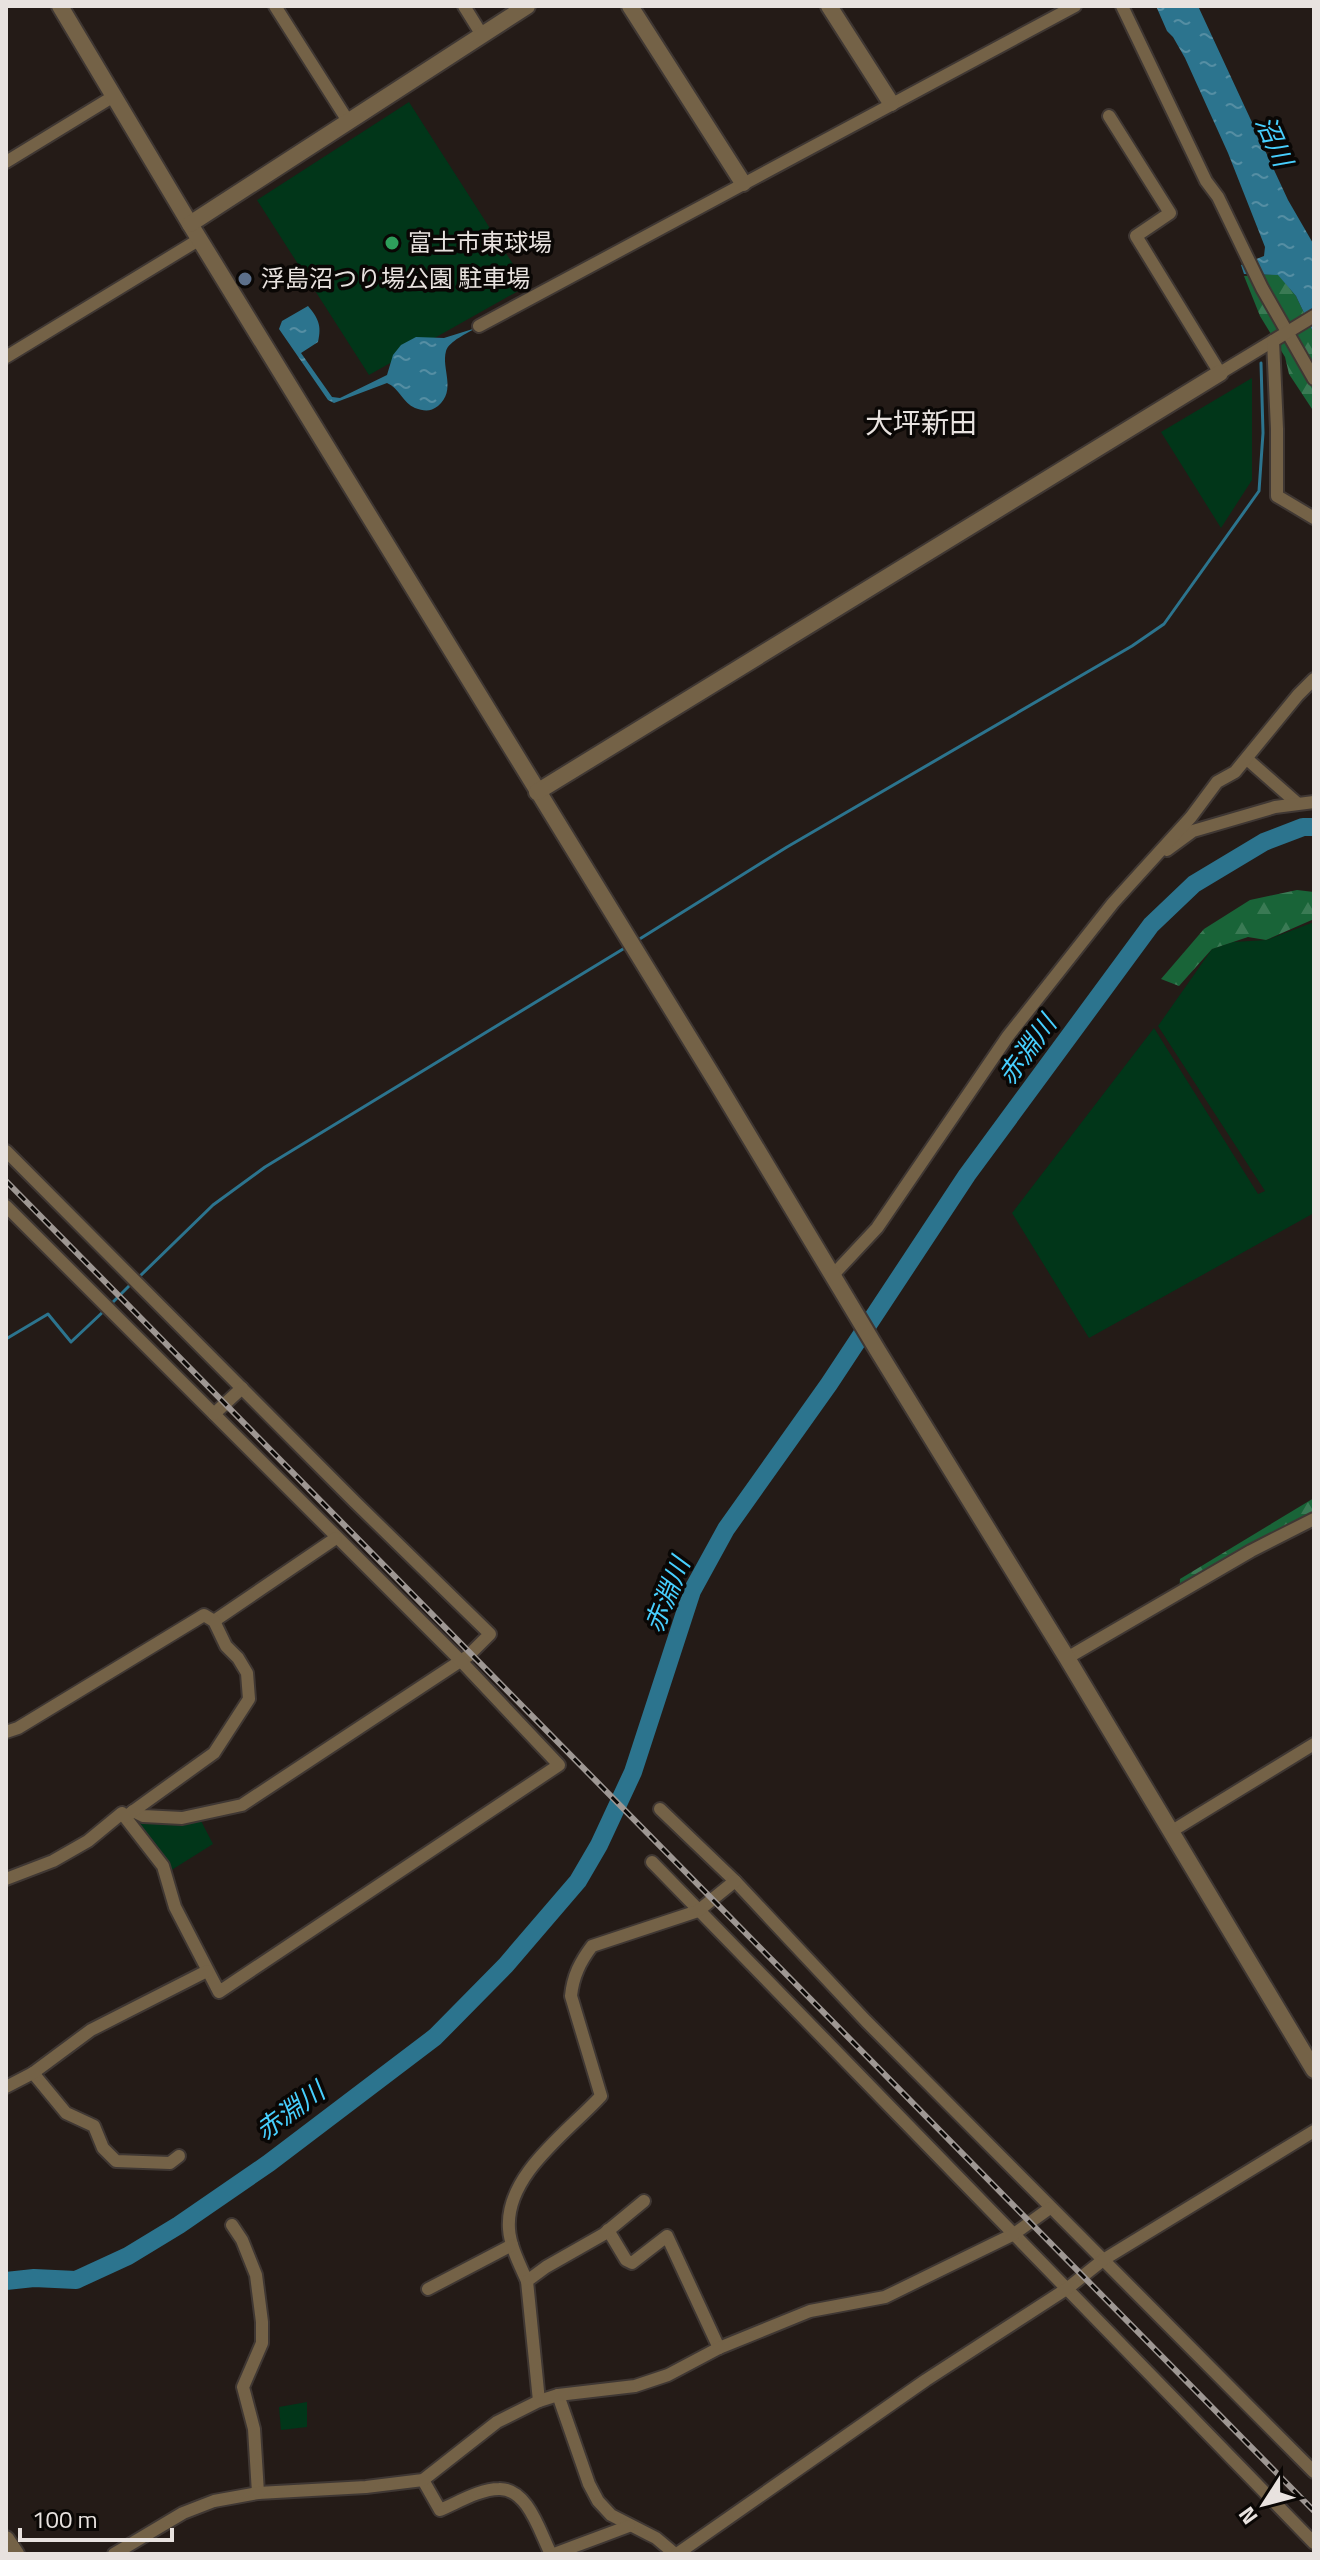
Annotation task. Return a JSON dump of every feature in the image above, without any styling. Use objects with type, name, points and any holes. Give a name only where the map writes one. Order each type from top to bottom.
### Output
[{"type":"street","points":[[60,6],[190,224],[1067,1658],[1314,2070]]},
{"type":"street","points":[[275,6],[348,121]]},
{"type":"street","points":[[464,6],[482,35]]},
{"type":"street","points":[[190,224],[527,6]]},
{"type":"street","points":[[630,6],[743,183]]},
{"type":"street","points":[[829,6],[891,103]]},
{"type":"street","points":[[479,326],[1075,6]]},
{"type":"street","points":[[1122,6],[1206,181],[1218,197],[1262,288],[1314,379]]},
{"type":"street","points":[[6,162],[114,96]]},
{"type":"street","points":[[1109,116],[1170,213],[1136,236],[1220,373]]},
{"type":"street","points":[[6,357],[200,239]]},
{"type":"street","points":[[537,792],[1314,316]]},
{"type":"street","points":[[1273,341],[1277,496],[1314,518]]},
{"type":"street","points":[[835,1280],[877,1228],[1008,1036],[1142,868],[1191,817],[1217,782],[1235,772],[1247,759],[1314,679]]},
{"type":"street","points":[[1247,759],[1297,803]]},
{"type":"street","points":[[1142,868],[1193,831],[1275,807],[1314,802]]},
{"type":"street","points":[[6,1151],[490,1634],[468,1656],[242,1805],[182,1818],[122,1813],[88,1841],[53,1861],[6,1879]]},
{"type":"street","points":[[6,1206],[460,1660],[559,1765],[219,1992],[175,1907],[163,1866],[129,1814]]},
{"type":"street","points":[[214,1414],[242,1388]]},
{"type":"street","points":[[1067,1658],[1251,1551],[1314,1519]]},
{"type":"street","points":[[214,1621],[336,1538]]},
{"type":"street","points":[[6,1732],[18,1728],[204,1615],[214,1621],[226,1646],[247,1673],[249,1699],[214,1753],[129,1814]]},
{"type":"street","points":[[1172,1831],[1314,1744]]},
{"type":"street","points":[[660,1809],[735,1881],[866,2021],[1314,2472]]},
{"type":"street","points":[[652,1862],[1314,2543]]},
{"type":"street","points":[[539,2401],[527,2281],[508,2231],[509,2208],[540,2155],[601,2096],[571,1996],[572,1980],[592,1946],[698,1911],[735,1881]]},
{"type":"street","points":[[6,2087],[33,2073],[91,2030],[207,1971]]},
{"type":"street","points":[[33,2073],[66,2113],[94,2126],[103,2148],[116,2161],[170,2163],[179,2156]]},
{"type":"street","points":[[558,2395],[589,2484],[598,2501],[611,2515],[656,2538],[676,2554],[926,2380],[1068,2288],[1103,2260],[1314,2131]]},
{"type":"street","points":[[527,2281],[608,2230],[644,2201]]},
{"type":"street","points":[[114,2554],[183,2513],[214,2501],[258,2493],[366,2487],[423,2480],[497,2422],[539,2401],[558,2395],[635,2386],[668,2375],[719,2348],[810,2311],[885,2297],[1014,2234],[1050,2208]]},
{"type":"street","points":[[232,2225],[242,2240],[256,2275],[262,2322],[262,2343],[243,2387],[254,2429],[258,2493]]},
{"type":"street","points":[[608,2230],[626,2260],[632,2263],[667,2236],[719,2348]]},
{"type":"street","points":[[428,2289],[512,2245]]},
{"type":"street","points":[[423,2480],[440,2510],[501,2488],[517,2495],[528,2507],[552,2554],[629,2526]]},
{"type":"street","points":[[6,2539],[16,2554]]},
{"type":"green space","name":"富士市東球場","points":[[409,102],[527,286],[369,375],[257,200]]},
{"type":"green space","points":[[1278,274],[1296,296],[1314,334],[1314,412],[1289,374],[1285,357],[1260,316],[1244,276]]},
{"type":"green space","points":[[1252,378],[1252,480],[1221,528],[1161,432]]},
{"type":"green space","points":[[1297,890],[1314,892],[1314,919],[1266,940],[1248,937],[1212,949],[1179,986],[1161,979],[1204,929],[1250,900]]},
{"type":"green space","points":[[1314,922],[1314,1213],[1089,1338],[1012,1213],[1154,1028],[1258,1194],[1265,1191],[1158,1026],[1212,949],[1233,942],[1267,940]]},
{"type":"green space","points":[[1314,1498],[1314,1523],[1179,1594],[1180,1579]]},
{"type":"green space","points":[[125,1817],[200,1819],[213,1844],[170,1871]]},
{"type":"green space","points":[[307,2402],[307,2427],[281,2430],[279,2407]]},
{"type":"water","points":[[1156,6],[1198,6],[1288,200],[1314,245],[1314,334],[1296,296],[1278,275],[1244,274],[1241,265],[1264,256],[1265,247],[1228,153],[1185,58],[1167,31]]},
{"type":"water","points":[[308,306],[320,331],[318,342],[301,353],[332,397],[340,398],[387,375],[393,355],[401,345],[416,337],[444,338],[476,328],[448,347],[445,358],[447,393],[435,408],[415,408],[387,383],[334,403],[328,400],[279,329],[282,321]]},
{"type":"waterway","points":[[638,940],[787,847],[1132,646],[1164,624],[1259,491],[1263,433],[1261,363]]},
{"type":"waterway","name":"赤淵川","points":[[6,2281],[34,2278],[76,2280],[128,2256],[179,2225],[269,2163],[435,2037],[506,1965],[578,1881],[599,1845],[633,1772],[692,1591],[726,1529],[829,1384],[967,1175],[1151,925],[1194,884],[1264,842],[1303,827],[1314,827]]},
{"type":"waterway","points":[[139,1277],[213,1205],[265,1167],[628,946]]},
{"type":"waterway","points":[[110,1305],[133,1282]]},
{"type":"waterway","points":[[6,1339],[48,1314],[71,1342],[105,1310]]},
{"type":"railway","points":[[6,1181],[1314,2511]]},
{"type":"place","name":"富士市東球場","points":[[392,243]]},
{"type":"place","name":"浮島沼つり場公園 駐車場","points":[[245,279]]},
{"type":"district","name":"大坪新田","points":[[921,423]]},
{"type":"water label","name":"沼川","points":[[1274,141]]}]
